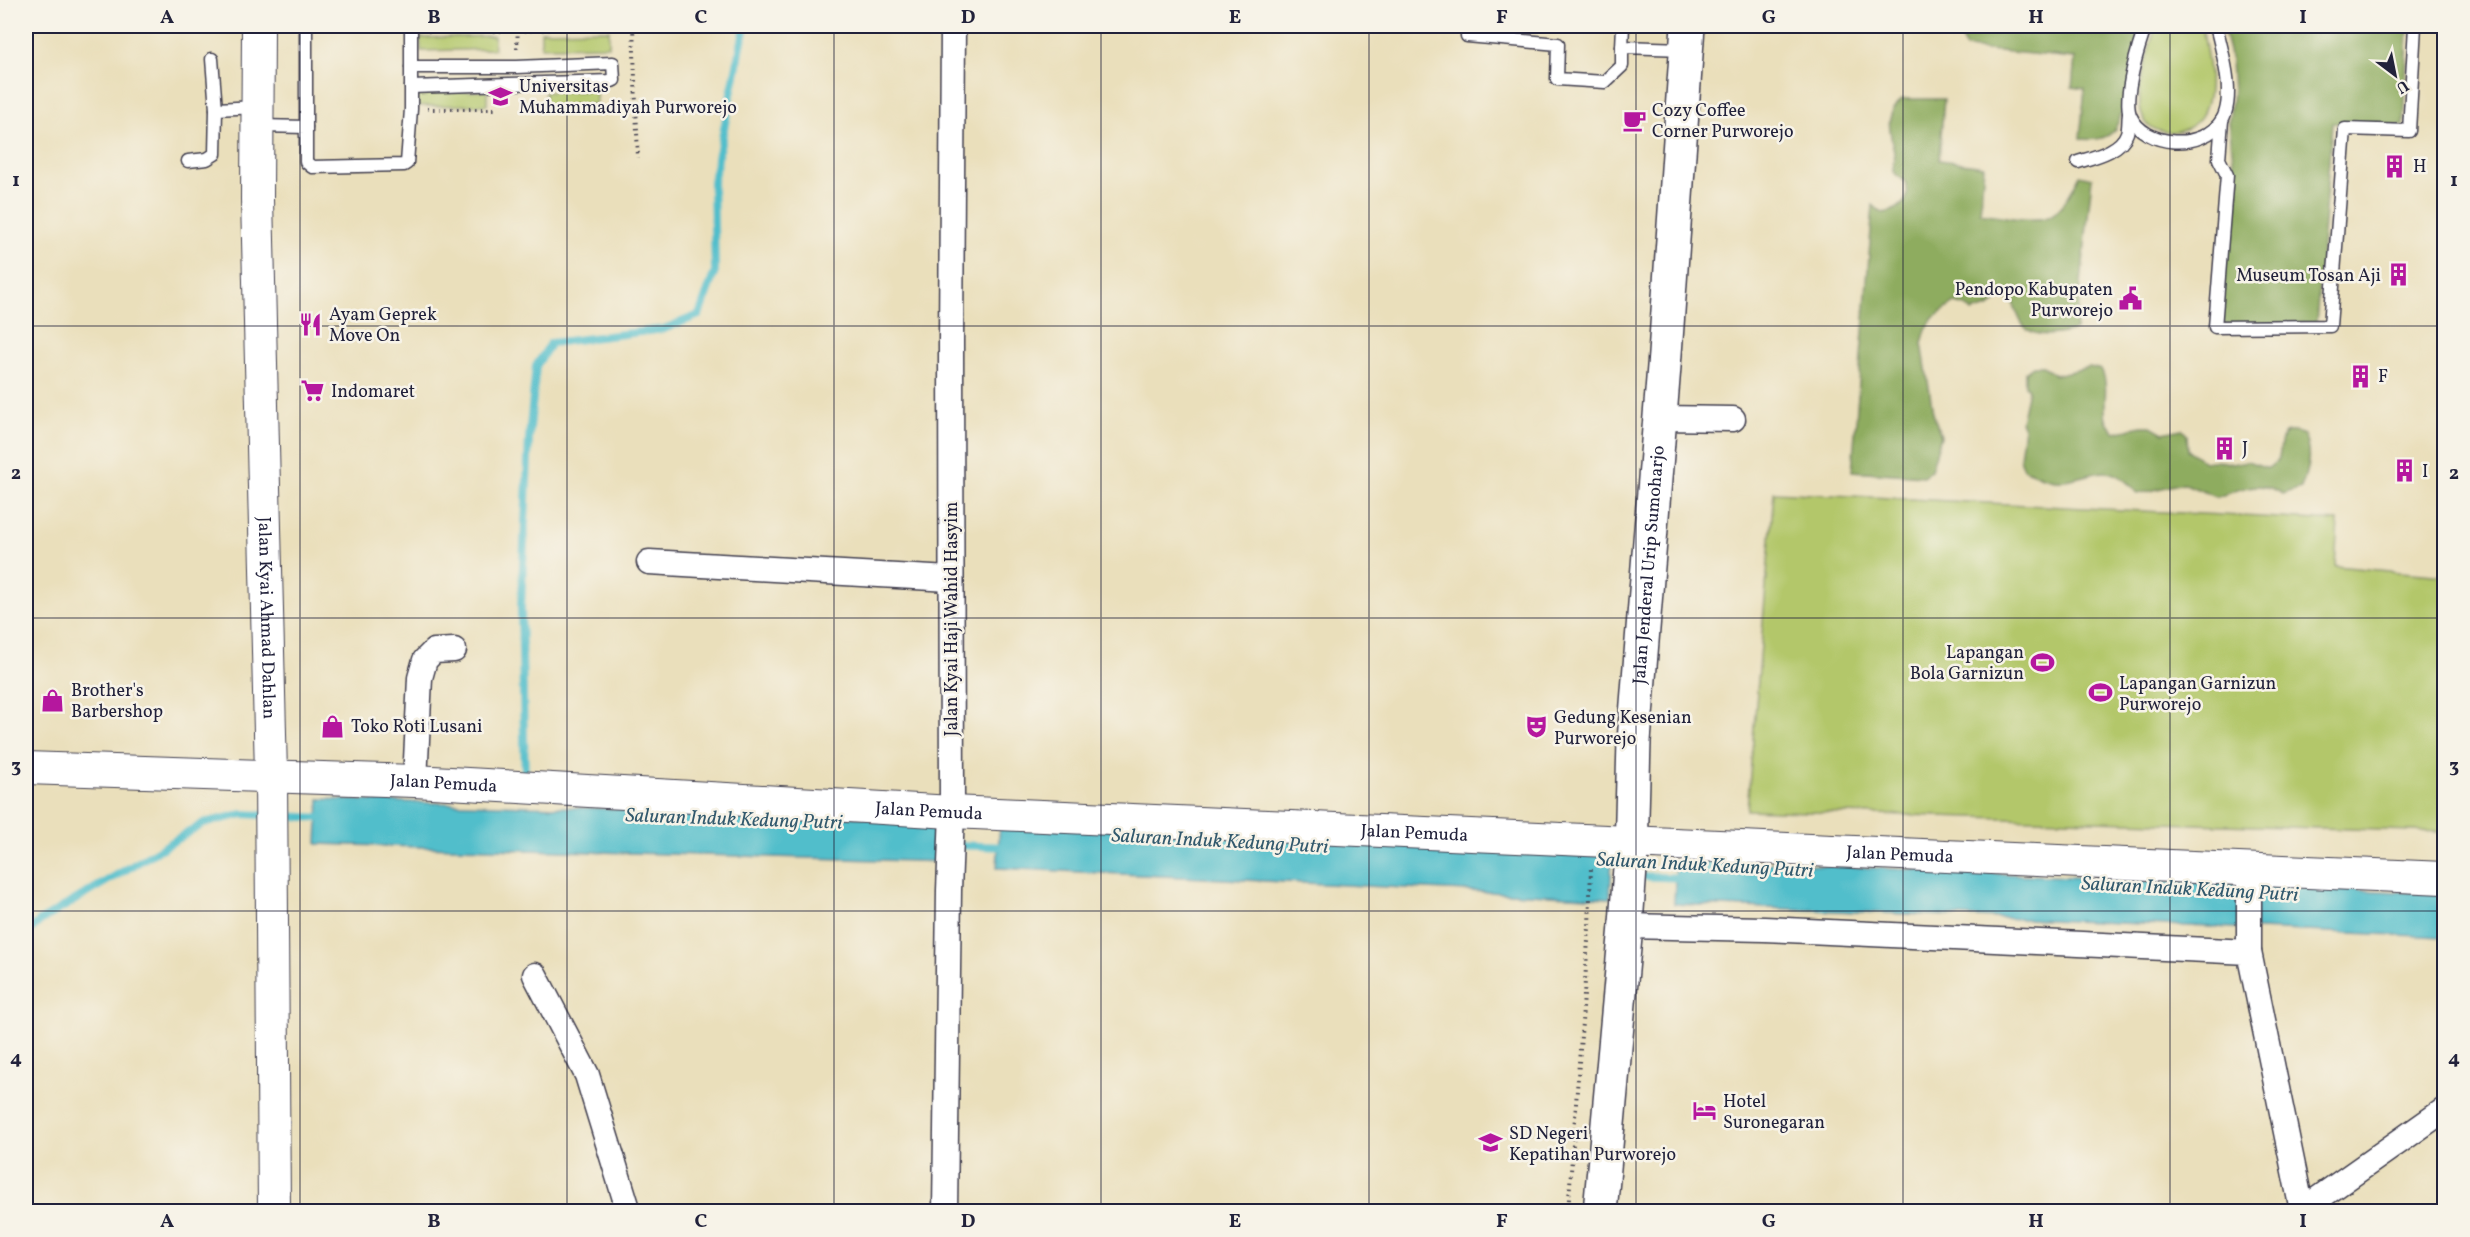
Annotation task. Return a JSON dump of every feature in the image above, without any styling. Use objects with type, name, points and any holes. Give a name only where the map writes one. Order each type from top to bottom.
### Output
[{"type":"main road","name":"Jalan Jenderal Urip Sumoharjo","points":[[1600,1212],[1626,925],[1634,741],[1687,37]]},
{"type":"street","name":"Jalan Kyai Ahmad Dahlan","points":[[258,26],[258,210],[271,774],[274,1212]]},
{"type":"street","name":"Jalan Kyai Haji Wahid Hasyim","points":[[945,1212],[952,812],[950,579],[953,26]]},
{"type":"street","points":[[1660,418],[1733,419]]},
{"type":"street","points":[[649,562],[950,579]]},
{"type":"street","points":[[415,781],[420,678],[425,660],[434,651],[454,650]]},
{"type":"street","name":"Jalan Pemuda","points":[[26,768],[271,774],[415,781],[1631,848],[2249,876],[2445,878]]},
{"type":"street","points":[[2249,876],[2249,944],[2302,1210],[2445,1110]]},
{"type":"street","points":[[1626,925],[2249,944]]},
{"type":"street","points":[[535,975],[588,1075],[629,1212]]},
{"type":"lane","points":[[306,26],[306,162],[312,166],[404,165],[409,160],[411,28]]},
{"type":"lane","points":[[1468,26],[1467,36],[1558,44],[1557,79],[1605,82],[1622,66],[1623,26]]},
{"type":"lane","points":[[2078,162],[2103,154],[2121,142],[2127,133],[2129,91],[2146,26]]},
{"type":"lane","points":[[2216,26],[2225,68],[2228,97],[2222,120],[2219,159],[2227,175],[2215,327],[2330,326],[2345,129],[2409,131],[2415,26]]},
{"type":"lane","points":[[1622,47],[1687,37]]},
{"type":"lane","points":[[188,161],[207,159],[215,154],[216,109],[212,59]]},
{"type":"lane","points":[[411,67],[517,67],[613,63],[614,66],[614,80],[612,81],[411,87]]},
{"type":"lane","points":[[216,109],[306,127]]},
{"type":"lane","points":[[2129,113],[2139,129],[2172,143],[2206,135],[2222,120]]},
{"type":"path","points":[[411,28],[518,32],[607,26]]},
{"type":"path","points":[[633,26],[638,159]]},
{"type":"path","points":[[538,108],[635,108]]},
{"type":"path","points":[[411,109],[495,109]]},
{"type":"path","points":[[1568,1212],[1589,927],[1591,859]]},
{"type":"green space","points":[[1963,26],[2143,26],[2127,95],[2114,130],[2098,139],[2080,138],[2085,89],[2072,87],[2075,58],[1966,48],[1962,40]]},
{"type":"green space","points":[[2156,26],[2202,26],[2209,70],[2209,92],[2203,113],[2190,127],[2171,132],[2152,128],[2145,121],[2141,112],[2141,80]]},
{"type":"green space","points":[[2408,26],[2404,126],[2332,123],[2316,323],[2218,324],[2234,169],[2229,121],[2233,92],[2231,59],[2223,27]]},
{"type":"green space","points":[[609,30],[609,46],[541,47],[541,31]]},
{"type":"green space","points":[[494,36],[494,49],[421,51],[420,38]]},
{"type":"green space","points":[[487,91],[487,105],[417,106],[417,93]]},
{"type":"green space","points":[[596,91],[596,104],[545,106],[545,92]]},
{"type":"green space","points":[[1902,99],[1944,99],[1939,160],[1984,166],[1980,213],[2026,219],[2050,216],[2068,198],[2080,175],[2092,178],[2076,330],[2048,335],[2035,333],[2022,323],[2011,300],[2002,298],[1989,307],[1972,312],[1966,306],[1955,303],[1933,318],[1926,329],[1922,343],[1933,413],[1941,436],[1931,470],[1923,476],[1852,471],[1873,205],[1882,213],[1888,212],[1903,204],[1907,194],[1905,182],[1893,172],[1894,153],[1889,124],[1892,112]]},
{"type":"green space","points":[[2033,366],[2043,366],[2055,375],[2090,367],[2101,370],[2105,386],[2106,419],[2115,432],[2142,426],[2151,426],[2163,433],[2182,429],[2187,435],[2188,450],[2204,462],[2218,460],[2232,464],[2247,461],[2268,468],[2278,461],[2284,434],[2295,432],[2304,435],[2308,449],[2308,462],[2301,488],[2283,494],[2274,489],[2257,486],[2216,497],[2183,483],[2138,494],[2128,483],[2112,473],[2104,472],[2055,480],[2024,469],[2020,458],[2024,427],[2021,422],[2028,390],[2025,385],[2025,372]]},
{"type":"green space","name":"Lapangan Garnizun Purworejo","points":[[1774,492],[2338,521],[2335,566],[2444,576],[2444,832],[1747,810]]},
{"type":"water","points":[[319,799],[950,820],[947,862],[317,844]]},
{"type":"water","points":[[1000,823],[1612,856],[1610,898],[997,868]]},
{"type":"water","points":[[1676,859],[2444,894],[2444,937],[1674,904]]},
{"type":"waterway","points":[[525,780],[521,609],[529,438],[536,366],[551,343],[664,329],[699,315],[715,271],[713,182],[745,26]]},
{"type":"waterway","name":"Saluran Induk Kedung Putri","points":[[26,934],[40,921],[204,823],[243,814],[264,815]]},
{"type":"waterway","name":"Saluran Induk Kedung Putri","points":[[279,816],[327,818]]},
{"type":"waterway","name":"Saluran Induk Kedung Putri","points":[[953,845],[1007,847]]},
{"type":"waterway","name":"Saluran Induk Kedung Putri","points":[[1637,876],[1685,878]]},
{"type":"place","name":"Universitas Muhammadiyah Purworejo","points":[[501,96]]},
{"type":"place","name":"Cozy Coffee Corner Purworejo","points":[[1634,120]]},
{"type":"place","name":"H","points":[[2395,166]]},
{"type":"place","name":"Museum Tosan Aji","points":[[2399,275]]},
{"type":"place","name":"Pendopo Kabupaten Purworejo","points":[[2131,299]]},
{"type":"place","name":"Ayam Geprek Move On","points":[[311,324]]},
{"type":"place","name":"F","points":[[2360,376]]},
{"type":"place","name":"Indomaret","points":[[313,391]]},
{"type":"place","name":"J","points":[[2224,448]]},
{"type":"place","name":"I","points":[[2404,471]]},
{"type":"place","name":"Lapangan Bola Garnizun","points":[[2042,662]]},
{"type":"place","name":"Lapangan Garnizun Purworejo","points":[[2101,693]]},
{"type":"place","name":"Brother's Barbershop","points":[[53,700]]},
{"type":"place","name":"Toko Roti Lusani","points":[[333,726]]},
{"type":"place","name":"Gedung Kesenian Purworejo","points":[[1536,727]]},
{"type":"place","name":"Hotel Suronegaran","points":[[1705,1111]]},
{"type":"place","name":"SD Negeri Kepatihan Purworejo","points":[[1491,1143]]}]
